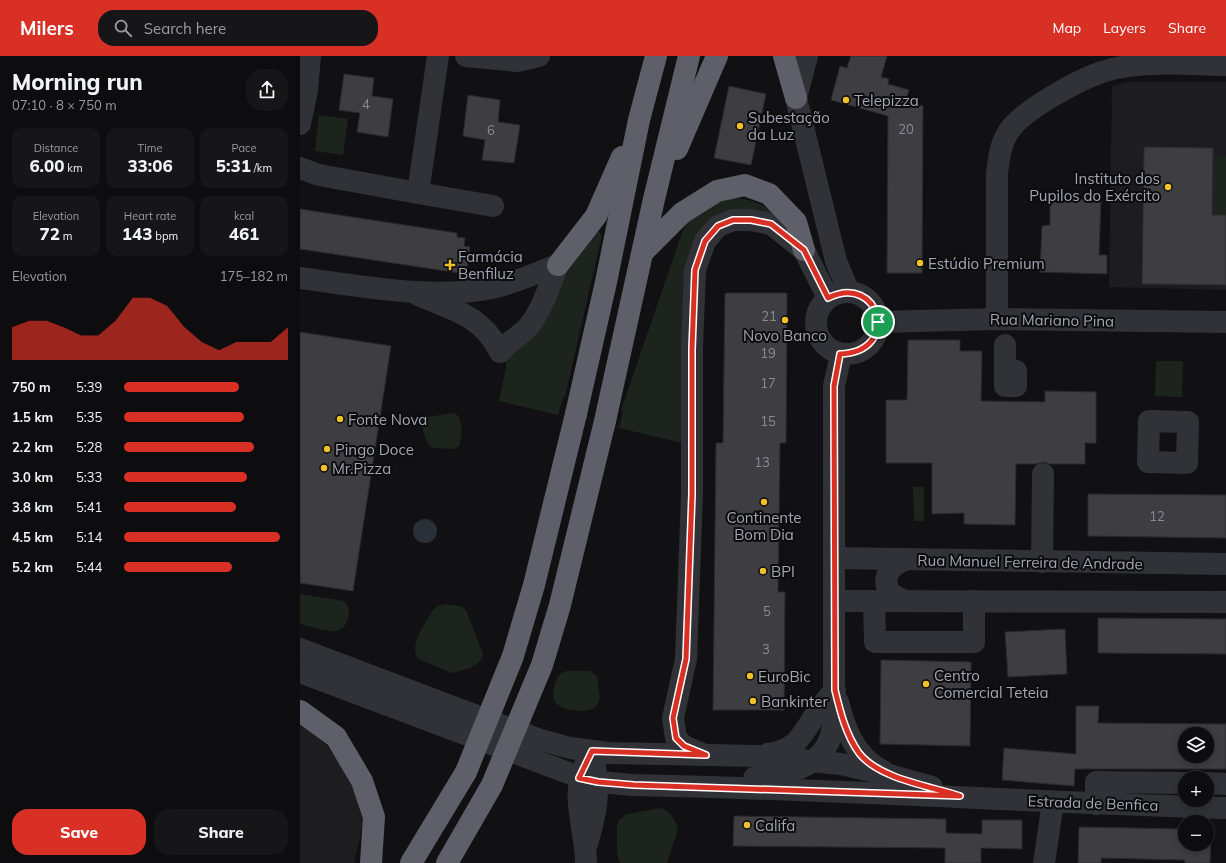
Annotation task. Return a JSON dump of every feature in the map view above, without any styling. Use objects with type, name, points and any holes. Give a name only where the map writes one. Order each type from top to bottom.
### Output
[{"type":"highway","points":[[411,863],[466,772],[513,656],[534,585],[576,414],[606,282],[639,120],[656,56]]},
{"type":"highway","points":[[447,863],[492,785],[542,665],[560,605],[605,421],[644,251],[654,199],[688,56]]},
{"type":"highway","points":[[654,199],[717,56]]},
{"type":"highway","points":[[784,56],[796,98]]},
{"type":"highway","points":[[558,264],[596,216],[639,120]]},
{"type":"highway","points":[[644,251],[682,213],[717,191],[745,185],[769,194],[796,222],[804,250]]},
{"type":"highway","points":[[300,712],[336,737],[362,781],[374,817],[371,863]]},
{"type":"street","points":[[300,124],[307,90],[310,56]]},
{"type":"street","points":[[418,193],[438,56]]},
{"type":"street","points":[[466,56],[517,61],[539,56]]},
{"type":"street","points":[[807,56],[796,98],[836,261],[849,292]]},
{"type":"street","points":[[997,319],[997,174],[999,154],[1010,130],[1019,120],[1030,111],[1084,80],[1102,72],[1120,67],[1139,64],[1226,65]]},
{"type":"street","points":[[300,168],[320,175],[493,206]]},
{"type":"street","points":[[706,755],[684,746],[676,738],[673,718],[686,659],[695,270],[705,241],[718,226],[733,220],[751,220],[771,224],[804,250],[828,298]]},
{"type":"street","points":[[300,278],[409,292],[459,291],[492,288],[525,278],[558,264]]},
{"type":"street","points":[[409,292],[463,313],[482,326],[493,338],[500,352],[505,345],[526,328],[536,317],[558,264]]},
{"type":"street","points":[[849,292],[860,295],[869,301],[876,311],[878,322],[876,336],[867,347],[855,353],[840,354],[828,348],[819,336],[816,322],[819,309],[828,298],[838,293],[849,292]]},
{"type":"street","name":"Rua Mariano Pina","points":[[878,322],[997,319],[1226,322]]},
{"type":"street","points":[[1005,345],[1005,370]]},
{"type":"street","points":[[718,787],[749,778],[787,773],[802,768],[813,760],[830,739],[834,720],[835,690],[834,386],[840,354]]},
{"type":"street","points":[[1042,562],[1043,474]]},
{"type":"street","name":"Rua Manuel Ferreira de Andrade","points":[[834,558],[1226,564]]},
{"type":"street","points":[[905,560],[896,563],[890,568],[886,576],[886,582],[891,594],[905,601]]},
{"type":"street","points":[[834,601],[1226,602]]},
{"type":"street","points":[[874,601],[875,642],[974,642],[974,601]]},
{"type":"street","name":"Estrada de Benfica","points":[[300,648],[538,739],[570,748],[592,751],[758,756],[813,760],[841,764],[893,776],[960,796]]},
{"type":"street","name":"Estrada de Benfica","points":[[300,672],[530,760],[588,780],[634,785],[960,796],[1096,804],[1226,808]]},
{"type":"street","points":[[758,756],[788,749],[798,741],[816,714],[835,690]]},
{"type":"street","points":[[835,690],[843,720],[860,754],[875,767],[893,776]]},
{"type":"street","points":[[586,856],[597,809],[588,780],[592,751]]},
{"type":"street","points":[[1096,804],[1096,782],[1178,783]]},
{"type":"street","points":[[1214,783],[1226,784]]},
{"type":"street","points":[[1044,863],[1053,802]]},
{"type":"shaded area","name":"Instituto dos Pupilos do Exército","points":[[1128,82],[1226,82],[1226,290],[1109,287],[1112,86]]},
{"type":"shaded area","points":[[319,115],[348,119],[343,155],[315,151]]},
{"type":"shaded area","points":[[1213,153],[1226,156],[1226,215],[1212,215]]},
{"type":"shaded area","points":[[730,198],[744,199],[757,203],[770,209],[781,218],[712,224],[683,443],[619,428],[623,411],[621,410],[683,230],[693,216],[703,208]]},
{"type":"shaded area","points":[[596,232],[599,232],[602,235],[565,397],[563,397],[558,415],[499,401],[506,367],[505,358]]},
{"type":"shaded area","points":[[1156,361],[1183,361],[1182,397],[1155,396]]},
{"type":"shaded area","points":[[454,413],[457,415],[461,423],[461,438],[459,446],[454,449],[432,448],[424,435],[422,426],[423,419],[427,417]]},
{"type":"shaded area","points":[[913,487],[924,487],[924,521],[914,521]]},
{"type":"shaded area","points":[[425,519],[433,523],[437,531],[433,539],[425,543],[417,539],[413,531],[417,523]]},
{"type":"shaded area","points":[[300,594],[344,601],[349,608],[348,619],[344,626],[339,630],[333,631],[300,624]]},
{"type":"shaded area","points":[[445,604],[460,606],[466,610],[483,654],[479,662],[470,668],[451,673],[419,659],[415,648],[419,634],[433,610],[438,606]]},
{"type":"shaded area","points":[[567,671],[590,671],[597,676],[600,699],[596,707],[580,711],[567,709],[557,704],[553,696],[556,682],[560,674]]},
{"type":"shaded area","points":[[300,724],[323,740],[342,766],[356,792],[363,824],[354,863],[300,863]]},
{"type":"shaded area","points":[[660,808],[669,813],[674,819],[678,829],[667,863],[620,863],[617,853],[617,826],[619,820],[627,814]]},
{"type":"building","points":[[851,56],[887,56],[881,77],[889,79],[888,84],[909,90],[905,102],[923,106],[922,273],[887,273],[888,116],[831,100],[840,66],[847,68]]},
{"type":"building","points":[[344,74],[374,78],[372,96],[393,99],[388,137],[357,132],[360,113],[339,110]]},
{"type":"building","name":"Subestação da Luz","points":[[729,86],[766,94],[751,165],[714,158]]},
{"type":"building","points":[[468,95],[500,100],[498,122],[520,125],[514,163],[482,160],[485,140],[463,136]]},
{"type":"building","points":[[1144,147],[1213,148],[1212,215],[1226,215],[1226,285],[1142,284]]},
{"type":"building","points":[[1101,199],[1099,255],[1107,255],[1107,274],[1040,272],[1042,226],[1050,225],[1050,200]]},
{"type":"building","points":[[300,209],[457,233],[457,237],[465,238],[464,246],[470,247],[466,274],[300,249]]},
{"type":"building","points":[[725,293],[787,293],[786,443],[780,443],[778,592],[785,592],[784,710],[713,710],[716,443],[723,443]]},
{"type":"building","name":"Fonte Nova","points":[[300,332],[391,346],[353,591],[300,583]]},
{"type":"building","points":[[908,340],[960,340],[960,351],[982,351],[981,401],[1045,402],[1045,391],[1096,392],[1096,443],[1085,443],[1085,464],[1050,464],[1043,462],[1036,464],[1016,464],[1015,525],[964,524],[964,513],[932,514],[932,463],[886,463],[886,400],[907,400]]},
{"type":"building","points":[[1088,494],[1226,495],[1226,538],[1088,536]]},
{"type":"building","points":[[1098,618],[1226,619],[1226,654],[1098,653]]},
{"type":"building","points":[[1065,629],[1067,674],[1008,677],[1005,632]]},
{"type":"building","name":"Centro Comercial Teteia","points":[[881,660],[971,662],[970,746],[880,744]]},
{"type":"building","points":[[1076,706],[1099,706],[1098,723],[1226,724],[1226,769],[1075,769],[1074,786],[1002,780],[1004,748],[1076,754]]},
{"type":"building","points":[[734,816],[946,819],[946,833],[982,834],[982,820],[1022,820],[1022,849],[981,848],[981,863],[945,863],[945,848],[733,846]]},
{"type":"building","points":[[1079,827],[1178,829],[1178,851],[1210,851],[1210,863],[1185,863],[1185,860],[1101,858],[1101,863],[1078,863]]},
{"type":"place","name":"Telepizza","points":[[846,100]]},
{"type":"place","name":"Subestação da Luz","points":[[740,126]]},
{"type":"place","name":"Instituto dos Pupilos do Exército","points":[[1168,187]]},
{"type":"place","name":"Estúdio Premium","points":[[920,263]]},
{"type":"place","name":"Farmácia Benfiluz","points":[[450,265]]},
{"type":"place","name":"Novo Banco","points":[[785,320]]},
{"type":"place","name":"Fonte Nova","points":[[340,419]]},
{"type":"place","name":"Pingo Doce","points":[[327,449]]},
{"type":"place","name":"Mr.Pizza","points":[[324,468]]},
{"type":"place","name":"Continente Bom Dia","points":[[764,502]]},
{"type":"place","name":"BPI","points":[[763,571]]},
{"type":"place","name":"EuroBic","points":[[750,676]]},
{"type":"place","name":"Centro Comercial Teteia","points":[[926,684]]},
{"type":"place","name":"Bankinter","points":[[753,701]]},
{"type":"place","name":"Califa","points":[[747,825]]},
{"type":"route","points":[[733,220],[751,220],[771,224],[804,250],[828,298],[838,293],[849,292],[860,295],[869,301],[876,311],[878,322],[876,336],[867,347],[855,353],[840,354],[834,386],[835,690],[843,720],[853,743],[860,754],[875,767],[893,776],[960,796],[634,785],[598,782],[579,778],[592,751],[609,753],[706,755],[693,751],[684,746],[676,738],[673,718],[686,659],[686,610],[689,584],[692,494],[692,349],[695,270],[705,241],[718,226],[733,220]]}]
